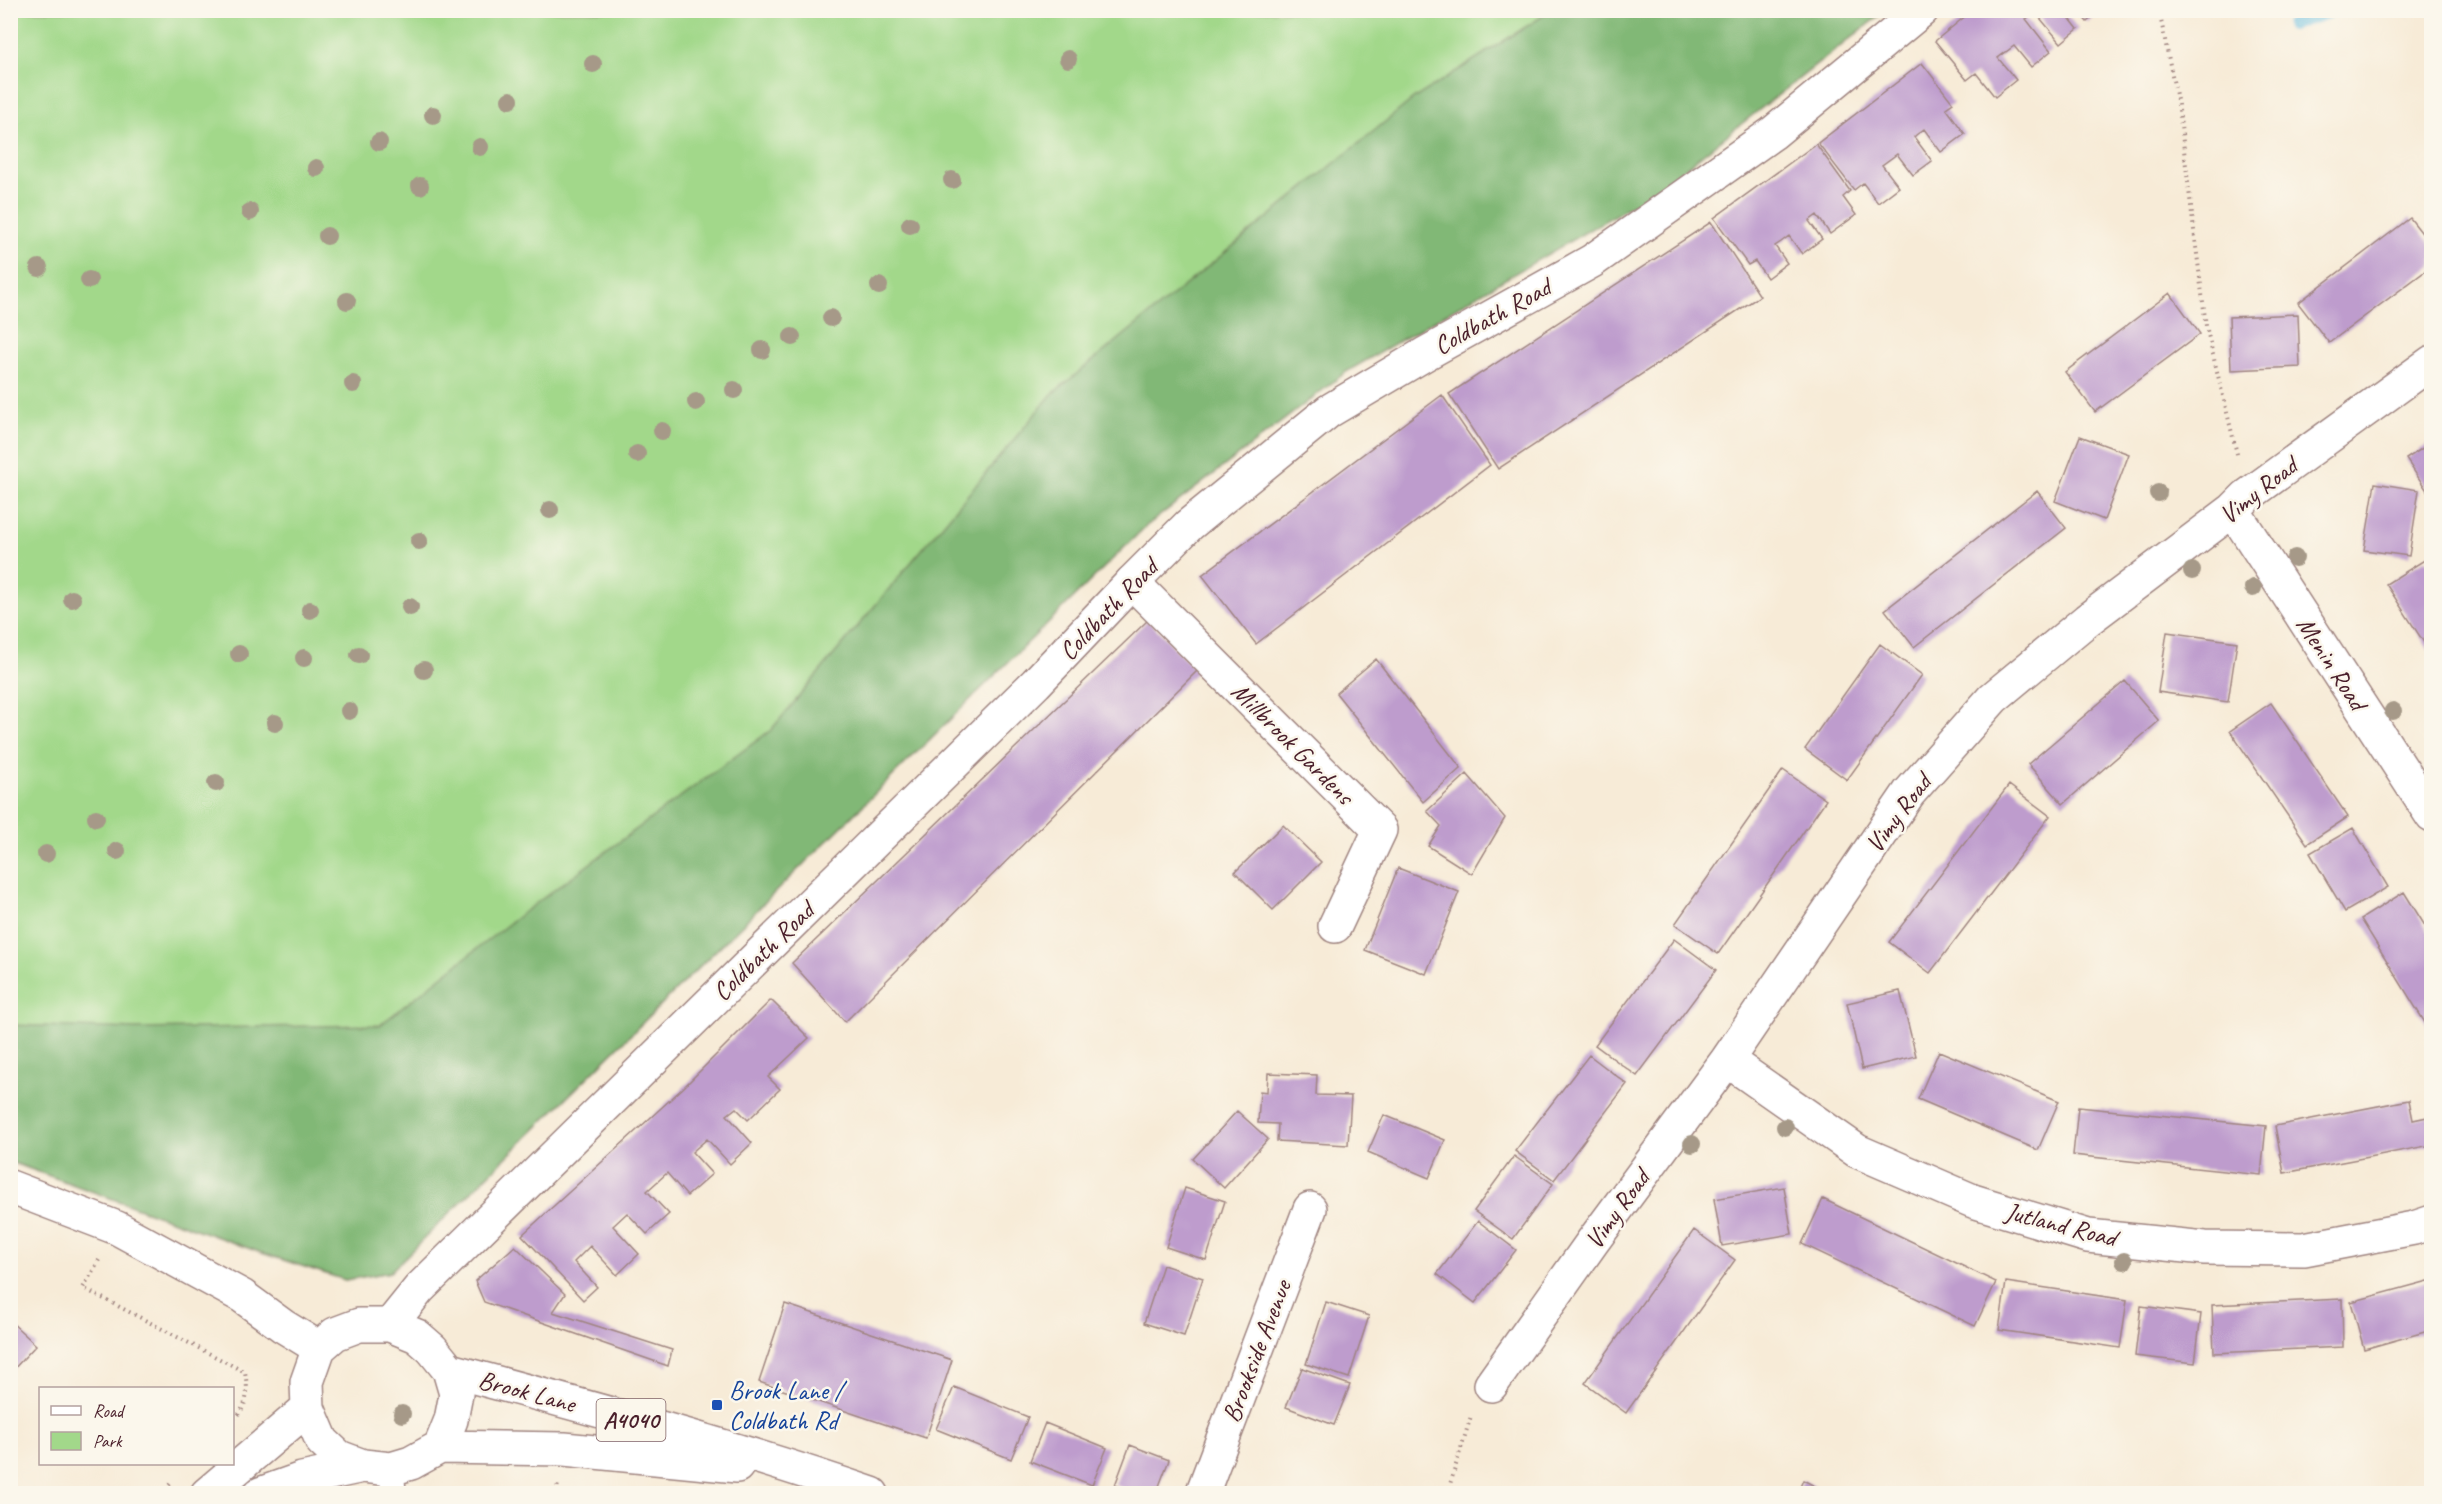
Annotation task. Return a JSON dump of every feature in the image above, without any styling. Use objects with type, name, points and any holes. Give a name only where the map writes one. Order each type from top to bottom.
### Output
[{"type":"main road","name":"Coldbath Road","points":[[390,1325],[419,1289],[1036,683],[1189,525],[1329,411],[1425,354],[1592,261],[1773,133],[1922,10]]},
{"type":"main road","name":"Vimy Road","points":[[1491,1384],[1727,1060],[1909,793],[1993,698],[2087,620],[2240,503],[2432,362]]},
{"type":"main road","name":"Menin Road","points":[[2240,503],[2432,816]]},
{"type":"main road","name":"Millbrook Gardens","points":[[1132,582],[1380,830],[1335,926]]},
{"type":"main road","name":"Jutland Road","points":[[1727,1060],[1857,1151],[1972,1201],[2088,1236],[2205,1248],[2304,1249],[2414,1228],[2432,1222]]},
{"type":"main road","points":[[10,1187],[117,1228],[242,1296],[283,1326],[319,1348]]},
{"type":"main road","name":"Brookside Avenue","points":[[1202,1494],[1310,1209]]},
{"type":"main road","points":[[260,1494],[302,1479],[383,1476],[440,1447],[451,1420],[456,1394],[449,1370],[432,1349],[417,1336],[390,1325],[359,1325],[335,1334],[319,1348],[307,1382],[308,1408],[322,1441],[339,1457],[383,1476]]},
{"type":"main road","name":"Brook Lane","points":[[449,1370],[593,1408],[872,1494]]},
{"type":"main road","points":[[207,1494],[308,1408]]},
{"type":"main road","name":"Brook Lane","points":[[440,1447],[564,1449],[813,1474]]},
{"type":"path","points":[[2159,10],[2179,110],[2206,326],[2240,503]]},
{"type":"path","points":[[117,1228],[83,1288],[245,1372],[248,1389],[244,1409],[234,1419]]},
{"type":"path","points":[[1447,1494],[1470,1418],[1491,1384]]},
{"type":"path","points":[[522,1486],[556,1494]]},
{"type":"green space","points":[[1552,10],[1885,11],[1656,191],[1346,372],[1145,527],[390,1272],[345,1280],[262,1253],[11,1162],[11,1025],[137,1029],[380,1025],[516,918],[771,730],[1052,394],[1413,99]]},
{"type":"green space","points":[[10,11],[1885,11],[1656,191],[1346,372],[1145,527],[390,1272],[345,1280],[262,1253],[11,1162]]},
{"type":"building","points":[[1973,10],[2063,10],[2078,29],[2061,43],[2035,12],[2026,19],[2051,51],[2031,67],[2014,46],[1998,58],[2016,80],[1995,97],[1976,73],[1967,80],[1935,41]]},
{"type":"building","points":[[2077,10],[2100,10],[2087,22]]},
{"type":"building","points":[[1922,63],[1953,103],[1946,108],[1965,134],[1941,152],[1924,129],[1916,135],[1914,137],[1932,161],[1913,175],[1897,154],[1882,165],[1899,187],[1878,203],[1863,183],[1854,190],[1818,143]]},
{"type":"building","points":[[1816,144],[1850,191],[1843,197],[1856,215],[1830,234],[1817,215],[1809,221],[1822,239],[1802,254],[1789,236],[1775,246],[1787,263],[1767,278],[1755,261],[1748,265],[1714,218]]},
{"type":"building","points":[[2410,218],[2432,246],[2432,266],[2329,343],[2298,303]]},
{"type":"building","points":[[1711,222],[1760,296],[1498,469],[1449,394]]},
{"type":"building","points":[[2170,293],[2200,334],[2095,412],[2065,372]]},
{"type":"building","points":[[2298,314],[2300,367],[2231,370],[2229,317]]},
{"type":"building","points":[[1442,395],[1490,465],[1256,644],[1202,575]]},
{"type":"building","points":[[2080,436],[2129,454],[2104,520],[2055,501]]},
{"type":"building","points":[[2432,442],[2432,498],[2406,459]]},
{"type":"building","points":[[2375,483],[2419,490],[2409,556],[2364,550]]},
{"type":"building","points":[[2037,491],[2066,528],[1914,647],[1885,610]]},
{"type":"building","points":[[2426,559],[2432,568],[2432,655],[2386,584]]},
{"type":"building","points":[[1148,620],[1197,671],[845,1022],[792,963]]},
{"type":"building","points":[[2167,632],[2237,642],[2228,702],[2158,692]]},
{"type":"building","points":[[1880,644],[1922,675],[1847,780],[1805,749]]},
{"type":"building","points":[[1376,659],[1461,768],[1423,802],[1336,693]]},
{"type":"building","points":[[2125,681],[2159,721],[2063,804],[2028,764]]},
{"type":"building","points":[[2271,703],[2348,817],[2307,844],[2230,731]]},
{"type":"building","points":[[1783,770],[1826,800],[1718,954],[1675,924]]},
{"type":"building","points":[[1467,774],[1505,818],[1472,874],[1428,846],[1441,826],[1427,811]]},
{"type":"building","points":[[2009,785],[2050,816],[1930,973],[1889,942]]},
{"type":"building","points":[[1283,825],[1321,862],[1273,910],[1235,872]]},
{"type":"building","points":[[2353,828],[2388,887],[2345,912],[2310,853]]},
{"type":"building","points":[[1398,868],[1459,892],[1426,974],[1365,950]]},
{"type":"building","points":[[2404,892],[2432,937],[2432,1034],[2361,919]]},
{"type":"building","points":[[1674,939],[1716,970],[1637,1076],[1595,1045]]},
{"type":"building","points":[[1900,991],[1916,1056],[1862,1069],[1847,1003]]},
{"type":"building","points":[[771,1000],[809,1038],[768,1077],[780,1089],[748,1120],[736,1108],[727,1115],[752,1143],[730,1164],[707,1139],[692,1152],[712,1174],[687,1196],[667,1173],[647,1191],[669,1214],[647,1234],[627,1213],[613,1226],[639,1254],[617,1275],[590,1246],[574,1262],[597,1287],[583,1300],[522,1235],[683,1088]]},
{"type":"building","points":[[1939,1051],[2059,1101],[2038,1150],[1918,1099]]},
{"type":"building","points":[[1589,1055],[1627,1084],[1554,1180],[1515,1151]]},
{"type":"building","points":[[1268,1073],[1317,1075],[1316,1095],[1351,1096],[1348,1145],[1277,1141],[1278,1124],[1258,1123],[1260,1091],[1267,1092]]},
{"type":"building","points":[[2409,1100],[2413,1120],[2432,1116],[2432,1145],[2284,1173],[2275,1126]]},
{"type":"building","points":[[2078,1107],[2266,1126],[2261,1175],[2073,1155]]},
{"type":"building","points":[[1237,1111],[1268,1139],[1224,1188],[1193,1159]]},
{"type":"building","points":[[1384,1115],[1445,1140],[1429,1178],[1368,1152]]},
{"type":"building","points":[[1514,1156],[1553,1184],[1513,1239],[1474,1211]]},
{"type":"building","points":[[1784,1187],[1792,1234],[1722,1246],[1714,1199]]},
{"type":"building","points":[[1185,1188],[1225,1201],[1206,1260],[1166,1247]]},
{"type":"building","points":[[1823,1199],[1996,1282],[1975,1326],[1802,1244]]},
{"type":"building","points":[[1478,1221],[1516,1250],[1475,1303],[1437,1274]]},
{"type":"building","points":[[1694,1230],[1735,1260],[1626,1413],[1585,1383]]},
{"type":"building","points":[[515,1246],[565,1294],[553,1312],[672,1350],[668,1366],[484,1302],[475,1281]]},
{"type":"building","points":[[1163,1265],[1203,1278],[1184,1336],[1144,1323]]},
{"type":"building","points":[[2432,1280],[2432,1330],[2364,1349],[2351,1302]]},
{"type":"building","points":[[2006,1282],[2127,1300],[2120,1348],[1999,1330]]},
{"type":"building","points":[[2342,1299],[2343,1347],[2214,1353],[2212,1305]]},
{"type":"building","points":[[1326,1302],[1369,1316],[1349,1378],[1306,1364]]},
{"type":"building","points":[[785,1304],[952,1360],[926,1438],[759,1382]]},
{"type":"building","points":[[2141,1306],[2201,1314],[2195,1363],[2135,1356]]},
{"type":"building","points":[[10,1321],[36,1345],[10,1373]]},
{"type":"building","points":[[1302,1368],[1350,1385],[1334,1425],[1286,1407]]},
{"type":"building","points":[[954,1387],[1028,1417],[1011,1459],[936,1429]]},
{"type":"building","points":[[1045,1423],[1107,1448],[1092,1485],[1030,1461]]},
{"type":"building","points":[[1130,1445],[1169,1460],[1156,1494],[1138,1494],[1115,1485]]},
{"type":"building","points":[[1803,1480],[1830,1494],[1797,1494]]},
{"type":"waterway","points":[[2291,25],[2337,10]]},
{"type":"place","name":"Brook Lane / Coldbath Rd","points":[[717,1405]]}]
